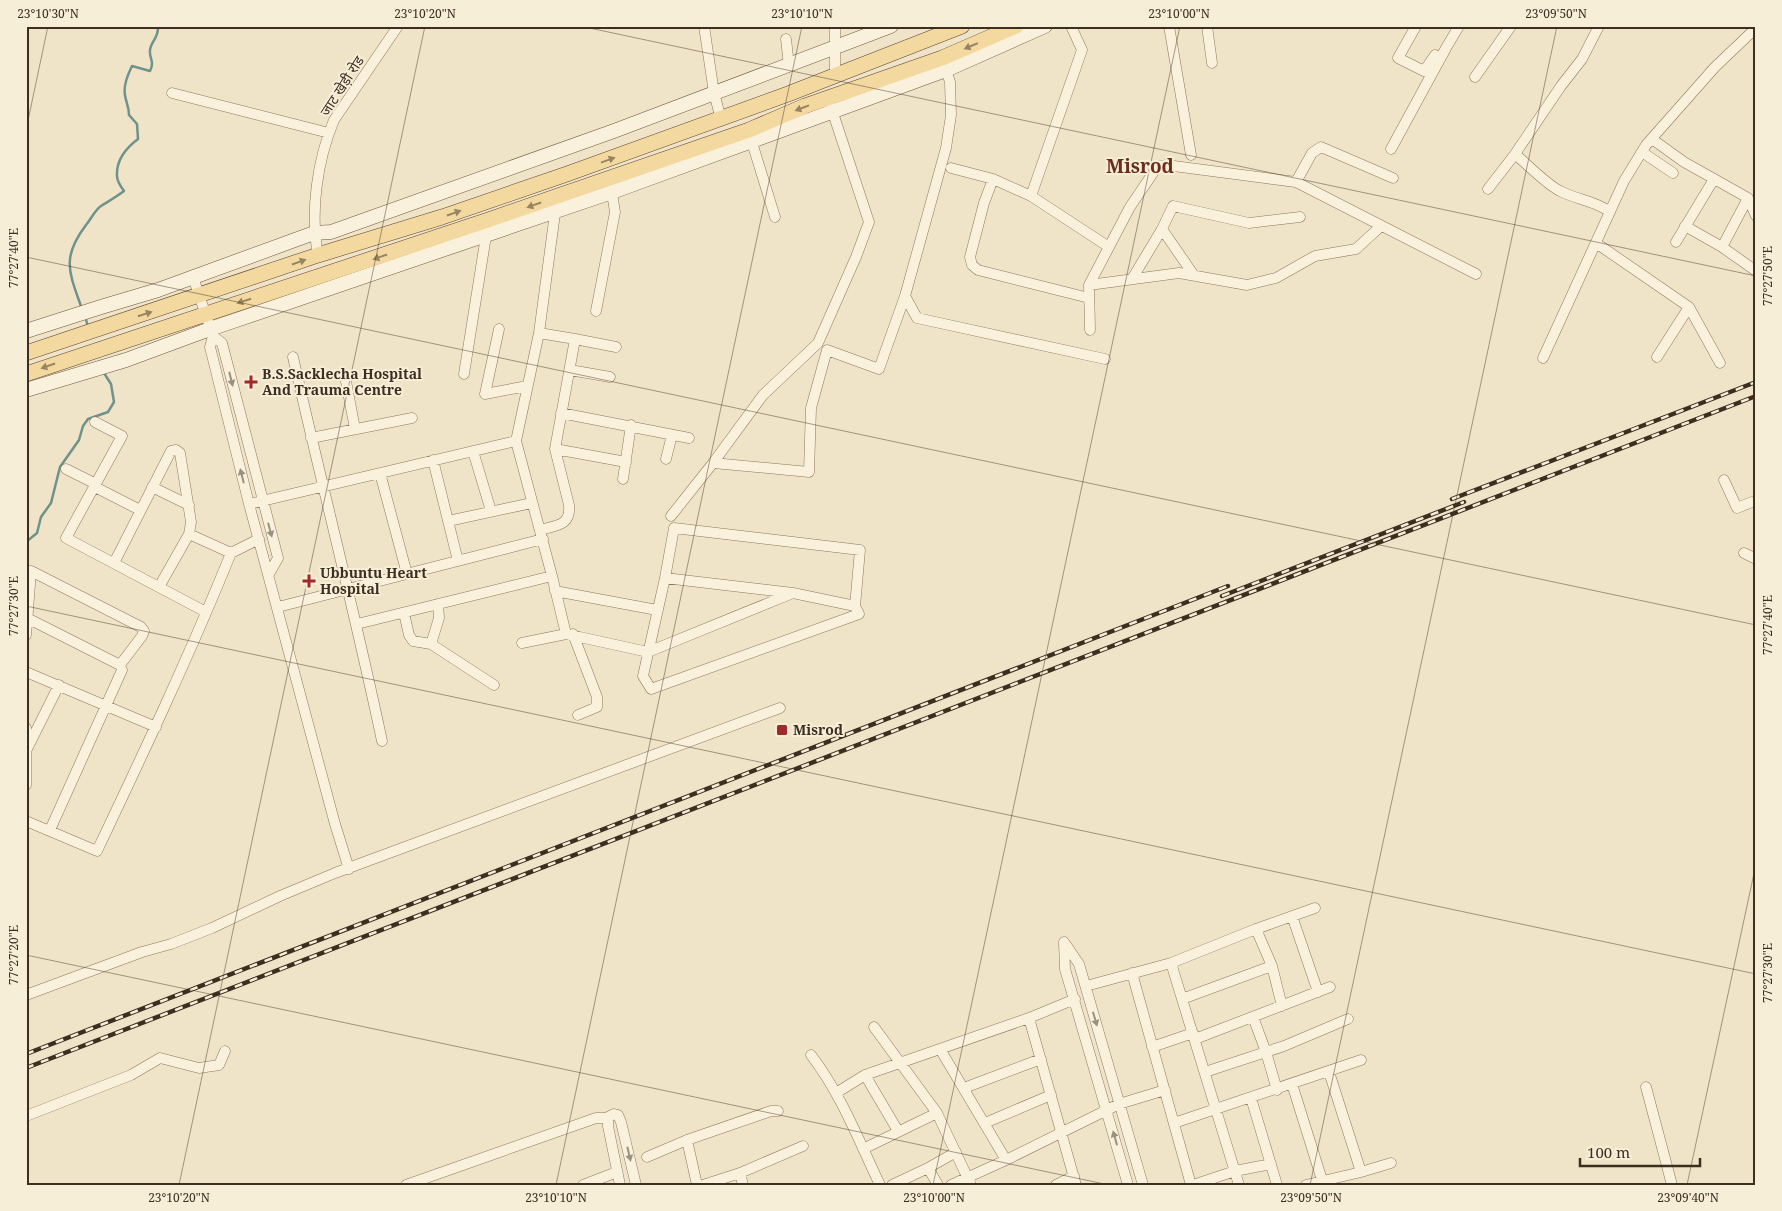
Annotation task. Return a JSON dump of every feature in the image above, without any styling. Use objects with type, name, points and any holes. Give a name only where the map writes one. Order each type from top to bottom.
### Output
[{"type":"main road","points":[[26,374],[205,313],[556,204],[611,185],[750,136],[805,106],[830,105],[944,64],[1016,26]]},
{"type":"main road","points":[[26,353],[318,255],[442,217],[721,119],[955,28]]},
{"type":"street","name":"जाट खेड़ी रोड","points":[[318,255],[314,233],[318,177],[329,133],[334,120],[398,26]]},
{"type":"street","points":[[704,26],[714,93],[721,119]]},
{"type":"street","points":[[834,26],[835,75]]},
{"type":"street","points":[[26,332],[193,278],[314,233],[331,232],[614,131],[892,26]]},
{"type":"street","points":[[713,463],[808,472],[812,408],[827,350],[879,369],[905,296],[946,148],[951,115],[950,82],[944,64],[1045,26]]},
{"type":"street","points":[[1031,196],[1082,50],[1071,26]]},
{"type":"street","points":[[1169,26],[1191,155]]},
{"type":"street","points":[[1207,26],[1212,63]]},
{"type":"street","points":[[1416,26],[1398,58],[1424,71],[1453,26]]},
{"type":"street","points":[[1392,149],[1459,26]]},
{"type":"street","points":[[1475,77],[1511,26]]},
{"type":"street","points":[[1488,189],[1582,59],[1599,26]]},
{"type":"street","points":[[1543,358],[1624,181],[1642,152],[1715,67],[1756,28]]},
{"type":"street","points":[[786,39],[789,66]]},
{"type":"street","points":[[172,92],[329,133]]},
{"type":"street","points":[[671,516],[713,463],[762,395],[818,343],[842,292],[869,222],[830,105]]},
{"type":"street","points":[[750,136],[775,217]]},
{"type":"street","points":[[1652,139],[1684,162],[1748,198],[1756,216]]},
{"type":"street","points":[[1296,182],[1312,153],[1321,148],[1394,178]]},
{"type":"street","points":[[1642,152],[1673,173]]},
{"type":"street","points":[[1515,154],[1558,190],[1580,200],[1602,205],[1610,212]]},
{"type":"street","points":[[1090,330],[1089,284],[1130,207],[1157,167],[1166,165],[1296,182],[1476,274]]},
{"type":"street","points":[[951,168],[993,179],[1031,196],[1109,247]]},
{"type":"street","points":[[1676,242],[1714,178]]},
{"type":"street","points":[[993,179],[984,203],[970,257],[972,265],[978,270],[1089,298]]},
{"type":"street","points":[[596,311],[615,212],[611,185]]},
{"type":"street","points":[[1722,247],[1748,198]]},
{"type":"street","points":[[26,390],[211,332],[486,236],[556,204]]},
{"type":"street","points":[[556,204],[539,332],[516,440],[555,591],[569,634],[597,697],[597,707],[578,715]]},
{"type":"street","points":[[1132,279],[1162,229],[1173,206],[1249,223],[1300,217]]},
{"type":"street","points":[[1089,284],[1179,273],[1247,285],[1276,278],[1316,256],[1356,249],[1381,226]]},
{"type":"street","points":[[1685,226],[1722,247],[1756,271]]},
{"type":"street","points":[[1162,229],[1193,274]]},
{"type":"street","points":[[464,374],[486,236]]},
{"type":"street","points":[[1596,243],[1689,307],[1720,363]]},
{"type":"street","points":[[193,278],[211,332],[210,347],[249,504],[349,870]]},
{"type":"street","points":[[905,296],[917,318],[1105,359]]},
{"type":"street","points":[[1657,358],[1689,307]]},
{"type":"street","points":[[499,329],[485,394],[528,386]]},
{"type":"street","points":[[211,332],[222,344],[278,558],[268,574]]},
{"type":"street","points":[[539,332],[616,347]]},
{"type":"street","points":[[278,607],[458,561],[541,534],[564,522],[570,514],[569,504],[555,449],[575,339]]},
{"type":"street","points":[[293,357],[322,487],[357,624],[382,741]]},
{"type":"street","points":[[570,370],[610,376]]},
{"type":"street","points":[[345,376],[355,429]]},
{"type":"street","points":[[561,413],[689,438]]},
{"type":"street","points":[[311,438],[412,418]]},
{"type":"street","points":[[95,422],[122,436],[66,538],[206,612]]},
{"type":"street","points":[[622,479],[631,426]]},
{"type":"street","points":[[666,459],[672,435]]},
{"type":"street","points":[[249,504],[516,440]]},
{"type":"street","points":[[555,449],[626,462]]},
{"type":"street","points":[[114,563],[152,487],[172,451],[176,450],[180,453],[189,505],[190,534],[159,587]]},
{"type":"street","points":[[473,451],[491,512]]},
{"type":"street","points":[[433,460],[458,561]]},
{"type":"street","points":[[66,469],[140,510]]},
{"type":"street","points":[[380,473],[407,574]]},
{"type":"street","points":[[1724,480],[1737,508],[1752,502],[1756,503]]},
{"type":"street","points":[[152,487],[189,505]]},
{"type":"street","points":[[448,521],[532,502]]},
{"type":"street","points":[[674,528],[860,550],[855,606],[859,614],[651,689],[643,676],[674,528]]},
{"type":"street","points":[[190,534],[230,553]]},
{"type":"street","points":[[26,821],[97,851],[156,726],[230,553],[259,538]]},
{"type":"street","points":[[1744,553],[1756,559]]},
{"type":"street","points":[[26,635],[27,618],[31,571],[141,627],[144,631],[120,664],[27,618]]},
{"type":"street","points":[[357,624],[552,576]]},
{"type":"street","points":[[665,578],[793,593],[855,606]]},
{"type":"street","points":[[555,591],[657,610]]},
{"type":"street","points":[[522,643],[569,634],[648,652],[793,593]]},
{"type":"street","points":[[431,644],[439,618],[438,604]]},
{"type":"street","points":[[404,613],[409,635],[413,642],[431,644],[494,685]]},
{"type":"street","points":[[50,830],[122,670]]},
{"type":"street","points":[[26,672],[156,726]]},
{"type":"street","points":[[27,749],[59,685]]},
{"type":"street","points":[[26,995],[142,952],[171,944],[335,874],[780,708]]},
{"type":"street","points":[[26,728],[26,785]]},
{"type":"street","points":[[1086,986],[1171,963],[1315,908]]},
{"type":"street","points":[[1292,916],[1318,992]]},
{"type":"street","points":[[1256,929],[1272,966],[1282,1006]]},
{"type":"street","points":[[1128,1185],[1065,969],[1064,942],[1079,964],[1143,1185]]},
{"type":"street","points":[[1171,963],[1238,1185]]},
{"type":"street","points":[[1182,999],[1272,966]]},
{"type":"street","points":[[1132,973],[1192,1185],[1235,1172],[1271,1164]]},
{"type":"street","points":[[1152,1047],[1194,1036],[1252,1017],[1330,987]]},
{"type":"street","points":[[836,1093],[865,1075],[1029,1018],[1075,998]]},
{"type":"street","points":[[1252,1017],[1266,1052],[1277,1090]]},
{"type":"street","points":[[1029,1018],[1075,1180],[1056,1185]]},
{"type":"street","points":[[1205,1072],[1284,1046],[1348,1019]]},
{"type":"street","points":[[874,1026],[937,1113],[969,1181]]},
{"type":"street","points":[[940,1049],[1006,1160]]},
{"type":"street","points":[[26,1116],[131,1075],[160,1058],[199,1068],[219,1065],[225,1051]]},
{"type":"street","points":[[811,1055],[836,1093],[880,1185]]},
{"type":"street","points":[[964,1088],[1041,1059]]},
{"type":"street","points":[[1174,1123],[1277,1090],[1361,1060]]},
{"type":"street","points":[[1329,1072],[1361,1172]]},
{"type":"street","points":[[865,1075],[898,1131]]},
{"type":"street","points":[[1292,1084],[1322,1180]]},
{"type":"street","points":[[1646,1087],[1672,1185]]},
{"type":"street","points":[[951,1185],[969,1181],[1061,1131],[1119,1104],[1165,1090]]},
{"type":"street","points":[[984,1123],[1051,1095]]},
{"type":"street","points":[[1251,1098],[1277,1185]]},
{"type":"street","points":[[647,1157],[687,1140],[771,1111],[778,1111]]},
{"type":"street","points":[[862,1149],[937,1113]]},
{"type":"street","points":[[406,1185],[596,1118],[608,1118],[611,1114],[618,1115],[621,1122],[636,1185]]},
{"type":"street","points":[[608,1118],[620,1185]]},
{"type":"street","points":[[687,1140],[697,1185]]},
{"type":"street","points":[[703,1185],[740,1173],[803,1146]]},
{"type":"street","points":[[892,1185],[956,1152]]},
{"type":"street","points":[[1306,1185],[1391,1163]]},
{"type":"street","points":[[928,1168],[938,1185]]},
{"type":"street","points":[[583,1185],[618,1172]]},
{"type":"street","points":[[740,1173],[743,1185]]},
{"type":"waterway","points":[[82,309],[71,275],[70,256],[78,237],[97,210],[124,191],[117,178],[118,165],[126,150],[138,139],[137,124],[129,115],[125,84],[132,66],[150,71],[152,65],[150,50],[157,34],[158,26]]},
{"type":"waterway","points":[[85,316],[88,327]]},
{"type":"waterway","points":[[26,542],[37,533],[41,517],[51,503],[60,467],[79,440],[83,426],[88,419],[108,412],[114,402],[111,384],[104,373]]},
{"type":"railway","points":[[1452,499],[1756,382]]},
{"type":"railway","points":[[26,1068],[1756,396]]},
{"type":"railway","points":[[1222,596],[1464,502]]},
{"type":"railway","points":[[26,1054],[1228,586]]},
{"type":"place","name":"B.S.Sacklecha Hospital And Trauma Centre","points":[[251,382]]},
{"type":"place","name":"Ubbuntu Heart Hospital","points":[[309,581]]},
{"type":"place","name":"Misrod","points":[[782,730]]},
{"type":"district","name":"Misrod","points":[[1140,166]]}]
